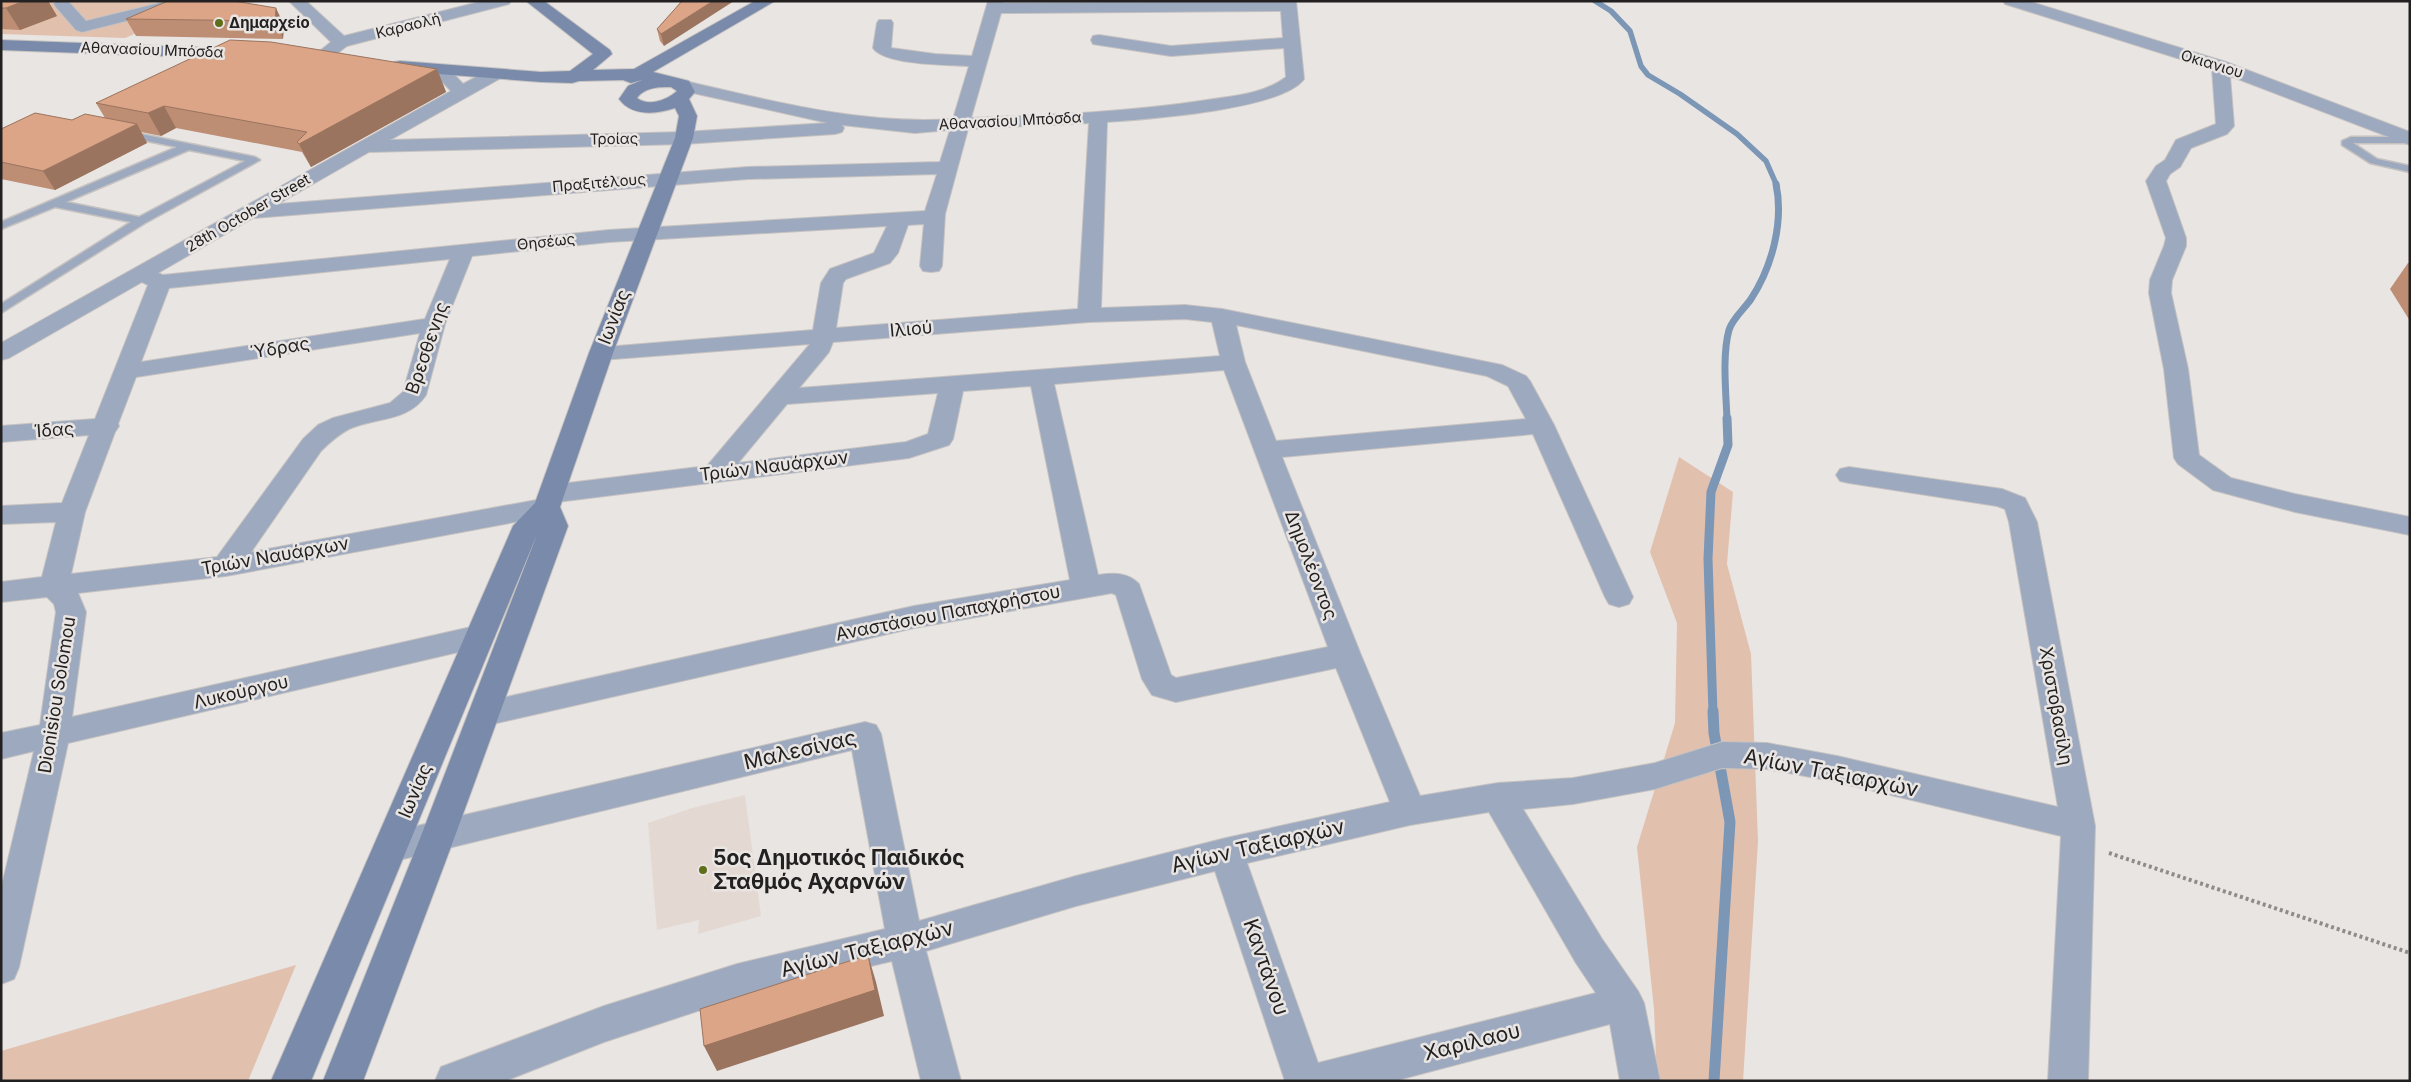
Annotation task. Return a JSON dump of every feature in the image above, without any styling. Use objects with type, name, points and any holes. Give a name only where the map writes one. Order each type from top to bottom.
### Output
[{"type":"main road","points":[[534,1],[603,51],[604,54],[572,78]]},
{"type":"main road","points":[[630,96],[638,74],[681,52],[767,1]]},
{"type":"main road","name":"Αθανασίου Μπόσδα","points":[[1,45],[261,55]]},
{"type":"main road","points":[[672,86],[658,72],[681,52]]},
{"type":"main road","points":[[311,58],[347,61]]},
{"type":"main road","name":"Αθανασίου Μπόσδα","points":[[384,65],[572,78],[638,74],[672,86]]},
{"type":"main road","name":"Αθανασίου Μπόσδα","points":[[572,78],[630,96]]},
{"type":"main road","points":[[630,96],[631,92],[642,86],[672,86]]},
{"type":"main road","name":"Ιωνίας","points":[[291,1081],[527,526],[549,500],[601,353],[646,233],[670,178],[685,133],[688,116],[672,86]]},
{"type":"main road","points":[[630,96],[663,113],[685,133]]},
{"type":"main road","name":"Ιωνίας","points":[[343,1081],[438,836],[554,526],[549,500]]},
{"type":"street","points":[[62,4],[82,27],[188,1]]},
{"type":"street","points":[[297,1],[341,42],[311,58]]},
{"type":"street","name":"Καραολή","points":[[341,42],[503,1]]},
{"type":"street","name":"Οκιανιου","points":[[2011,1],[2220,66],[2272,84],[2410,139]]},
{"type":"street","points":[[931,266],[934,216],[995,5],[1289,3],[1292,43],[1261,43],[1171,51],[1099,40]]},
{"type":"street","points":[[885,23],[881,48],[886,52],[935,59],[979,61]]},
{"type":"street","name":"Αθανασίου Μπόσδα","points":[[672,86],[863,123],[914,127],[1098,116],[1191,108],[1280,90],[1295,79],[1292,43]]},
{"type":"street","points":[[2220,66],[2226,119],[2225,126],[2220,130],[2182,144],[2173,163],[2163,170],[2156,181],[2176,238],[2175,246],[2161,280],[2160,293],[2176,369],[2187,458],[2222,484],[2294,503],[2410,526]]},
{"type":"street","points":[[440,70],[462,93]]},
{"type":"street","name":"28th October Street","points":[[1,353],[152,278],[251,212],[364,146],[495,74]]},
{"type":"street","points":[[1089,315],[1098,116]]},
{"type":"street","name":"Τροίας","points":[[364,146],[833,128],[863,123]]},
{"type":"street","name":"Πραξιτέλους","points":[[251,212],[748,173],[948,168]]},
{"type":"street","name":"Θησέως","points":[[152,278],[646,233],[934,216]]},
{"type":"street","points":[[715,474],[821,347],[832,283],[838,274],[882,258],[887,253],[900,218]]},
{"type":"street","name":"Βρεσθενης","points":[[226,566],[312,445],[327,431],[342,423],[399,408],[414,395],[434,324],[464,251]]},
{"type":"street","points":[[54,587],[72,512],[107,426],[126,371],[152,278]]},
{"type":"street","name":"Ιλιού","points":[[601,353],[1089,315],[1185,312],[1222,316],[1506,374],[1518,381],[1542,425],[1619,597]]},
{"type":"street","name":"Δημολέοντος","points":[[1222,316],[1233,362],[1346,655],[1410,811]]},
{"type":"street","name":"Ύδρας","points":[[126,371],[434,324]]},
{"type":"street","points":[[781,397],[1233,362]]},
{"type":"street","points":[[1041,378],[1086,587]]},
{"type":"street","name":"Τριών Ναυάρχων","points":[[1,592],[226,566],[549,500],[715,474],[909,450],[940,439],[952,385]]},
{"type":"street","points":[[1267,450],[1542,425]]},
{"type":"street","name":"Ίδας","points":[[1,434],[107,426]]},
{"type":"street","name":"Χριστοβασίλη","points":[[1849,476],[2002,498],[2016,504],[2023,522],[2078,834],[2068,1081]]},
{"type":"street","points":[[1,515],[72,512]]},
{"type":"street","name":"Αναστάσιου Παπαχρήστου","points":[[484,714],[914,617],[1112,583],[1122,584],[1129,591],[1157,680],[1163,687],[1176,690],[1346,655]]},
{"type":"street","name":"Dionisiou Solomou","points":[[1,967],[54,735],[71,612],[67,599],[54,587]]},
{"type":"street","name":"Λυκούργου","points":[[1,746],[480,636]]},
{"type":"street","name":"Μαλεσίνας","points":[[391,847],[865,734],[905,941],[941,1081]]},
{"type":"street","name":"Αγίων Ταξιαρχών","points":[[455,1081],[604,1024],[680,998],[737,981],[905,941],[1076,891],[1226,853],[1410,811],[1498,797],[1573,791],[1655,776],[1722,755],[1767,756],[1836,769],[2078,834]]},
{"type":"street","points":[[1498,797],[1589,951],[1625,1004],[1640,1081]]},
{"type":"street","name":"Καντάνου","points":[[1226,853],[1305,1081]]},
{"type":"street","name":"Χαριλαου","points":[[1320,1081],[1625,1004]]},
{"type":"lane","points":[[1,309],[141,221],[254,160],[115,132]]},
{"type":"lane","points":[[2410,139],[2351,140],[2346,143],[2374,161],[2410,169]]},
{"type":"lane","points":[[1,226],[57,204],[189,146]]},
{"type":"lane","points":[[57,204],[141,221]]},
{"type":"path","points":[[2078,834],[2410,953]]},
{"type":"shaded area","points":[[1,1],[127,1],[176,5],[158,24],[125,38],[1,34]]},
{"type":"shaded area","points":[[1679,457],[1733,492],[1727,564],[1751,654],[1758,841],[1743,1081],[1657,1081],[1654,1009],[1637,847],[1675,723],[1677,623],[1650,552]]},
{"type":"shaded area","name":"5ος Δημοτικός Παιδικός Σταθμός Αχαρνών","points":[[745,795],[761,916],[698,934],[699,920],[657,930],[648,823],[692,808]]},
{"type":"shaded area","points":[[296,965],[248,1081],[1,1081],[1,1051]]},
{"type":"building","points":[[1,1],[24,1],[1,8]]},
{"type":"building","points":[[168,1],[234,1],[276,8],[275,21],[126,19]]},
{"type":"building","points":[[682,1],[713,1],[661,34],[657,29]]},
{"type":"building","points":[[230,40],[271,42],[437,69],[299,144],[297,142],[307,132],[164,106],[148,113],[96,103]]},
{"type":"building","points":[[35,113],[72,120],[85,114],[137,124],[43,171],[1,162],[1,129]]},
{"type":"building","points":[[868,955],[875,990],[704,1046],[700,1009]]},
{"type":"waterway","points":[[1595,1],[1611,11],[1630,31],[1641,66],[1648,75],[1680,94],[1737,134],[1766,161],[1777,186]]},
{"type":"waterway","points":[[1727,419],[1725,374],[1729,330],[1751,299],[1770,259],[1777,229],[1778,199],[1776,184]]},
{"type":"waterway","points":[[1713,713],[1708,559],[1711,492],[1728,445],[1727,418]]},
{"type":"waterway","points":[[1713,711],[1714,733],[1730,822],[1714,1081]]},
{"type":"place","name":"Δημαρχείο","points":[[219,23]]},
{"type":"place","name":"5ος Δημοτικός Παιδικός Σταθμός Αχαρνών","points":[[703,870]]}]
